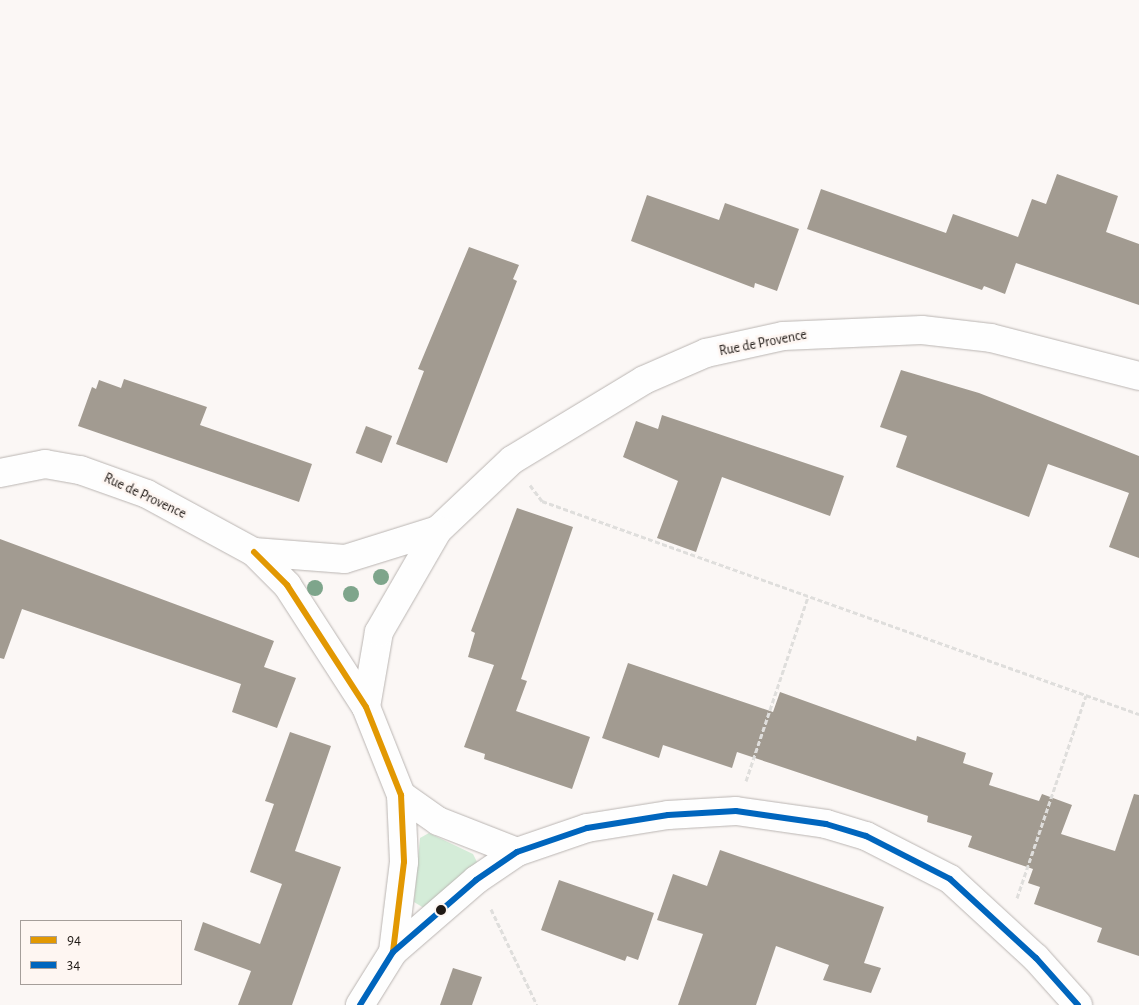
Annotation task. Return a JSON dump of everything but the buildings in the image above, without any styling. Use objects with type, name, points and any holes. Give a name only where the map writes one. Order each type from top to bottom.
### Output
[{"type":"street","name":"Rue de Provence","points":[[366,708],[379,632],[438,530],[512,460],[644,380],[706,353],[783,336],[922,330],[991,338],[1139,376]]},
{"type":"street","name":"Rue de Provence","points":[[0,473],[45,464],[102,475],[147,494],[254,552],[287,585],[366,708],[401,795]]},
{"type":"street","name":"Rue de Provence","points":[[254,552],[345,559],[438,530]]},
{"type":"street","points":[[401,795],[438,821],[517,852]]},
{"type":"street","points":[[393,952],[404,862],[401,795]]},
{"type":"street","points":[[360,1005],[393,952],[476,880],[517,852],[587,828],[668,814],[736,811],[826,824],[866,836],[950,879],[1001,925],[1068,1000]]},
{"type":"path","points":[[512,460],[542,501],[1139,714]]},
{"type":"path","points":[[736,811],[808,596]]},
{"type":"path","points":[[1001,925],[1018,895],[1086,696]]},
{"type":"path","points":[[476,880],[537,1005]]},
{"type":"green space","points":[[429,833],[473,854],[477,862],[424,908],[414,902],[420,838]]},
{"type":"transit line","name":"94","points":[[254,552],[287,585],[366,707],[401,795],[404,862],[393,952]]},
{"type":"transit line","name":"34","points":[[360,1005],[393,952],[476,880],[517,852],[587,828],[668,815],[736,811],[826,824],[866,836],[950,879],[1036,958],[1078,1005]]}]
